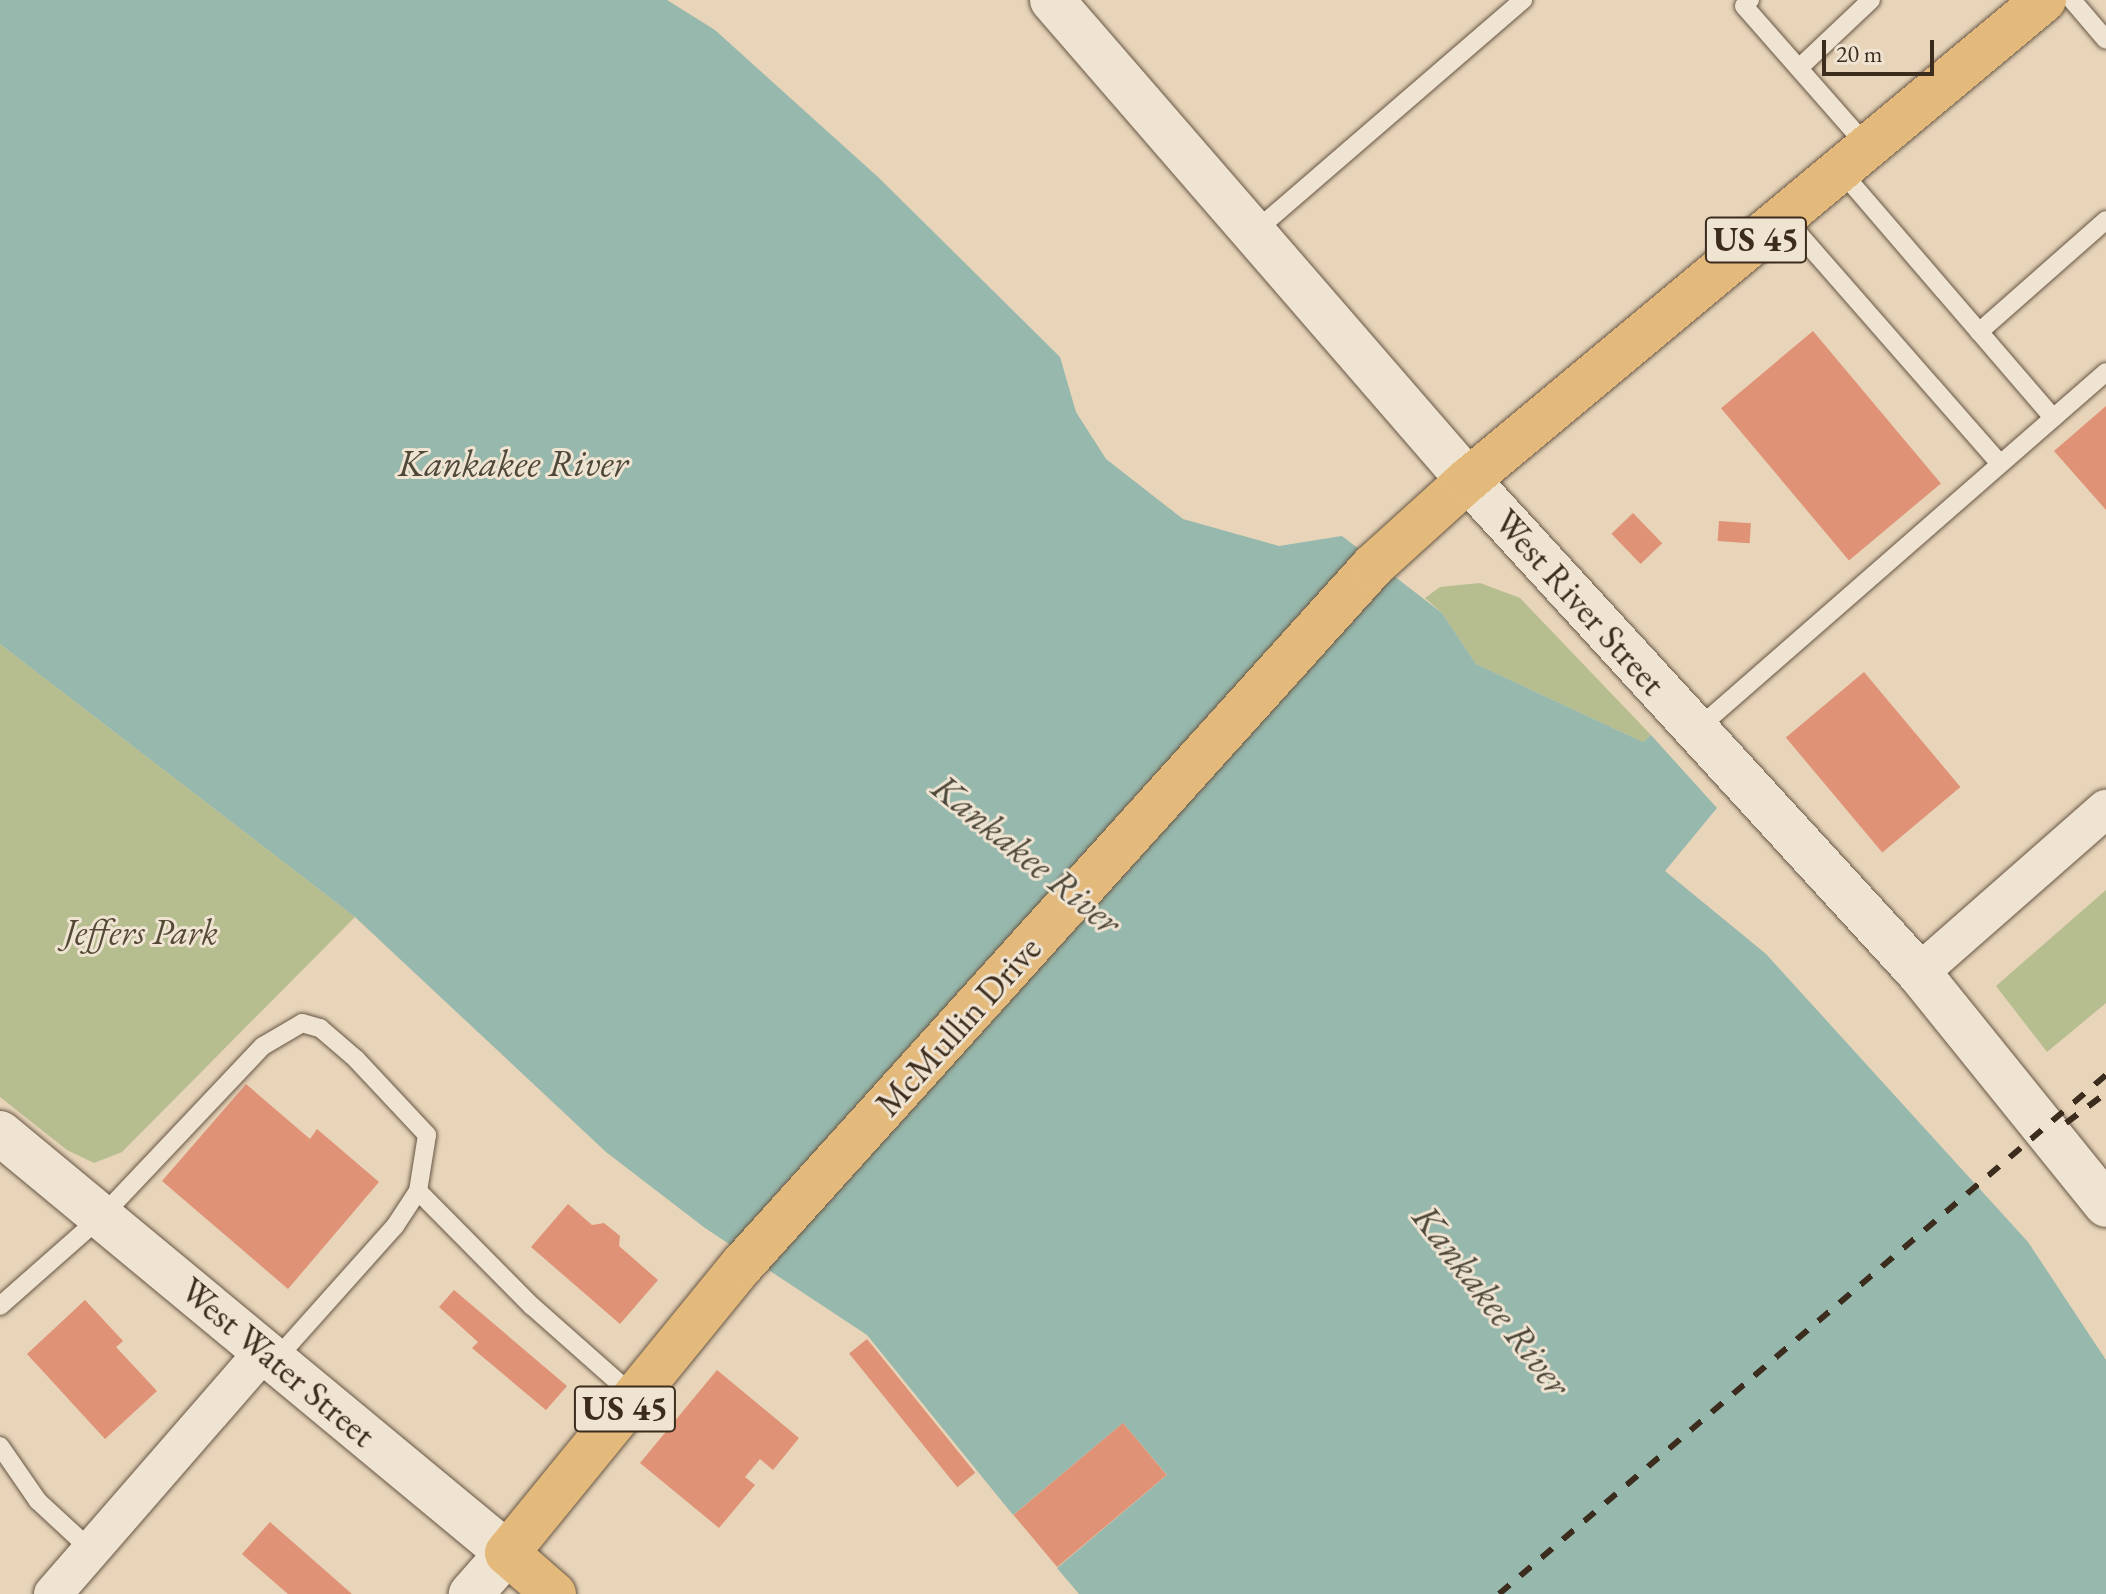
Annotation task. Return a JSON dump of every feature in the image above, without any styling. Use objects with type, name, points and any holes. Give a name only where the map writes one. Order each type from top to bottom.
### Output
[{"type":"main road","name":"West River Street","points":[[1052,0],[1468,480],[1919,973],[2106,1205]]},
{"type":"main road","name":"US 45","points":[[1468,480],[2044,0]]},
{"type":"main road","name":"McMullin Drive","points":[[471,1594],[743,1264],[1373,566],[1468,480]]},
{"type":"main road","name":"West Water Street","points":[[0,1133],[270,1354],[554,1594]]},
{"type":"street","points":[[1919,973],[2106,809]]},
{"type":"street","points":[[53,1594],[270,1354]]},
{"type":"lane","points":[[1253,233],[1523,0]]},
{"type":"lane","points":[[1750,0],[1744,6],[1799,68],[1854,158],[1979,332],[2053,418]]},
{"type":"lane","points":[[1799,68],[1871,0]]},
{"type":"lane","points":[[2072,0],[2106,40]]},
{"type":"lane","points":[[1784,217],[2000,464]]},
{"type":"lane","points":[[1979,332],[2106,220]]},
{"type":"lane","points":[[1696,730],[2106,372]]},
{"type":"lane","points":[[0,1306],[102,1216],[263,1046],[302,1023],[320,1028],[356,1059],[427,1135],[418,1191],[395,1226],[270,1354]]},
{"type":"lane","points":[[418,1191],[532,1306],[635,1397]]},
{"type":"lane","points":[[0,1446],[38,1501],[91,1550]]},
{"type":"green space","points":[[1480,583],[1520,598],[1651,735],[1643,742],[1476,664],[1442,613],[1425,598],[1440,587]]},
{"type":"green space","name":"Jeffers Park","points":[[0,644],[355,917],[122,1152],[94,1163],[67,1150],[0,1097]]},
{"type":"green space","points":[[2106,890],[2106,1003],[2047,1052],[1996,986]]},
{"type":"water","name":"Kankakee River","points":[[0,0],[667,0],[715,30],[878,177],[1060,357],[1076,412],[1106,459],[1183,519],[1279,546],[1342,536],[1442,613],[1476,664],[1643,742],[1651,735],[1717,808],[1665,871],[1766,954],[2028,1242],[2106,1360],[2106,1594],[1079,1594],[1057,1568],[1167,1475],[1123,1423],[1013,1515],[867,1335],[705,1228],[606,1152],[355,917],[0,644]]},
{"type":"building","points":[[1813,331],[1941,483],[1849,561],[1721,408]]},
{"type":"building","points":[[2106,406],[2106,510],[2054,451]]},
{"type":"building","points":[[1633,513],[1662,543],[1641,564],[1611,534]]},
{"type":"building","points":[[1719,521],[1751,523],[1750,543],[1718,541]]},
{"type":"building","points":[[1864,672],[1960,787],[1882,852],[1786,738]]},
{"type":"building","points":[[246,1084],[310,1139],[317,1129],[379,1182],[288,1289],[162,1181]]},
{"type":"building","points":[[568,1204],[592,1225],[604,1223],[620,1236],[619,1246],[658,1280],[620,1324],[531,1247]]},
{"type":"building","points":[[454,1290],[567,1386],[546,1410],[472,1348],[478,1342],[439,1307]]},
{"type":"building","points":[[85,1300],[123,1341],[116,1347],[157,1391],[105,1439],[27,1354]]},
{"type":"building","points":[[867,1339],[975,1473],[957,1487],[849,1353]]},
{"type":"building","points":[[717,1370],[799,1438],[773,1470],[760,1459],[745,1477],[755,1485],[719,1528],[640,1463]]},
{"type":"building","points":[[1123,1423],[1167,1475],[1057,1567],[1013,1515]]},
{"type":"building","points":[[270,1522],[352,1594],[288,1594],[242,1554]]},
{"type":"railway","points":[[1499,1594],[2106,1075]]},
{"type":"railway","points":[[2066,1123],[2106,1093]]}]
